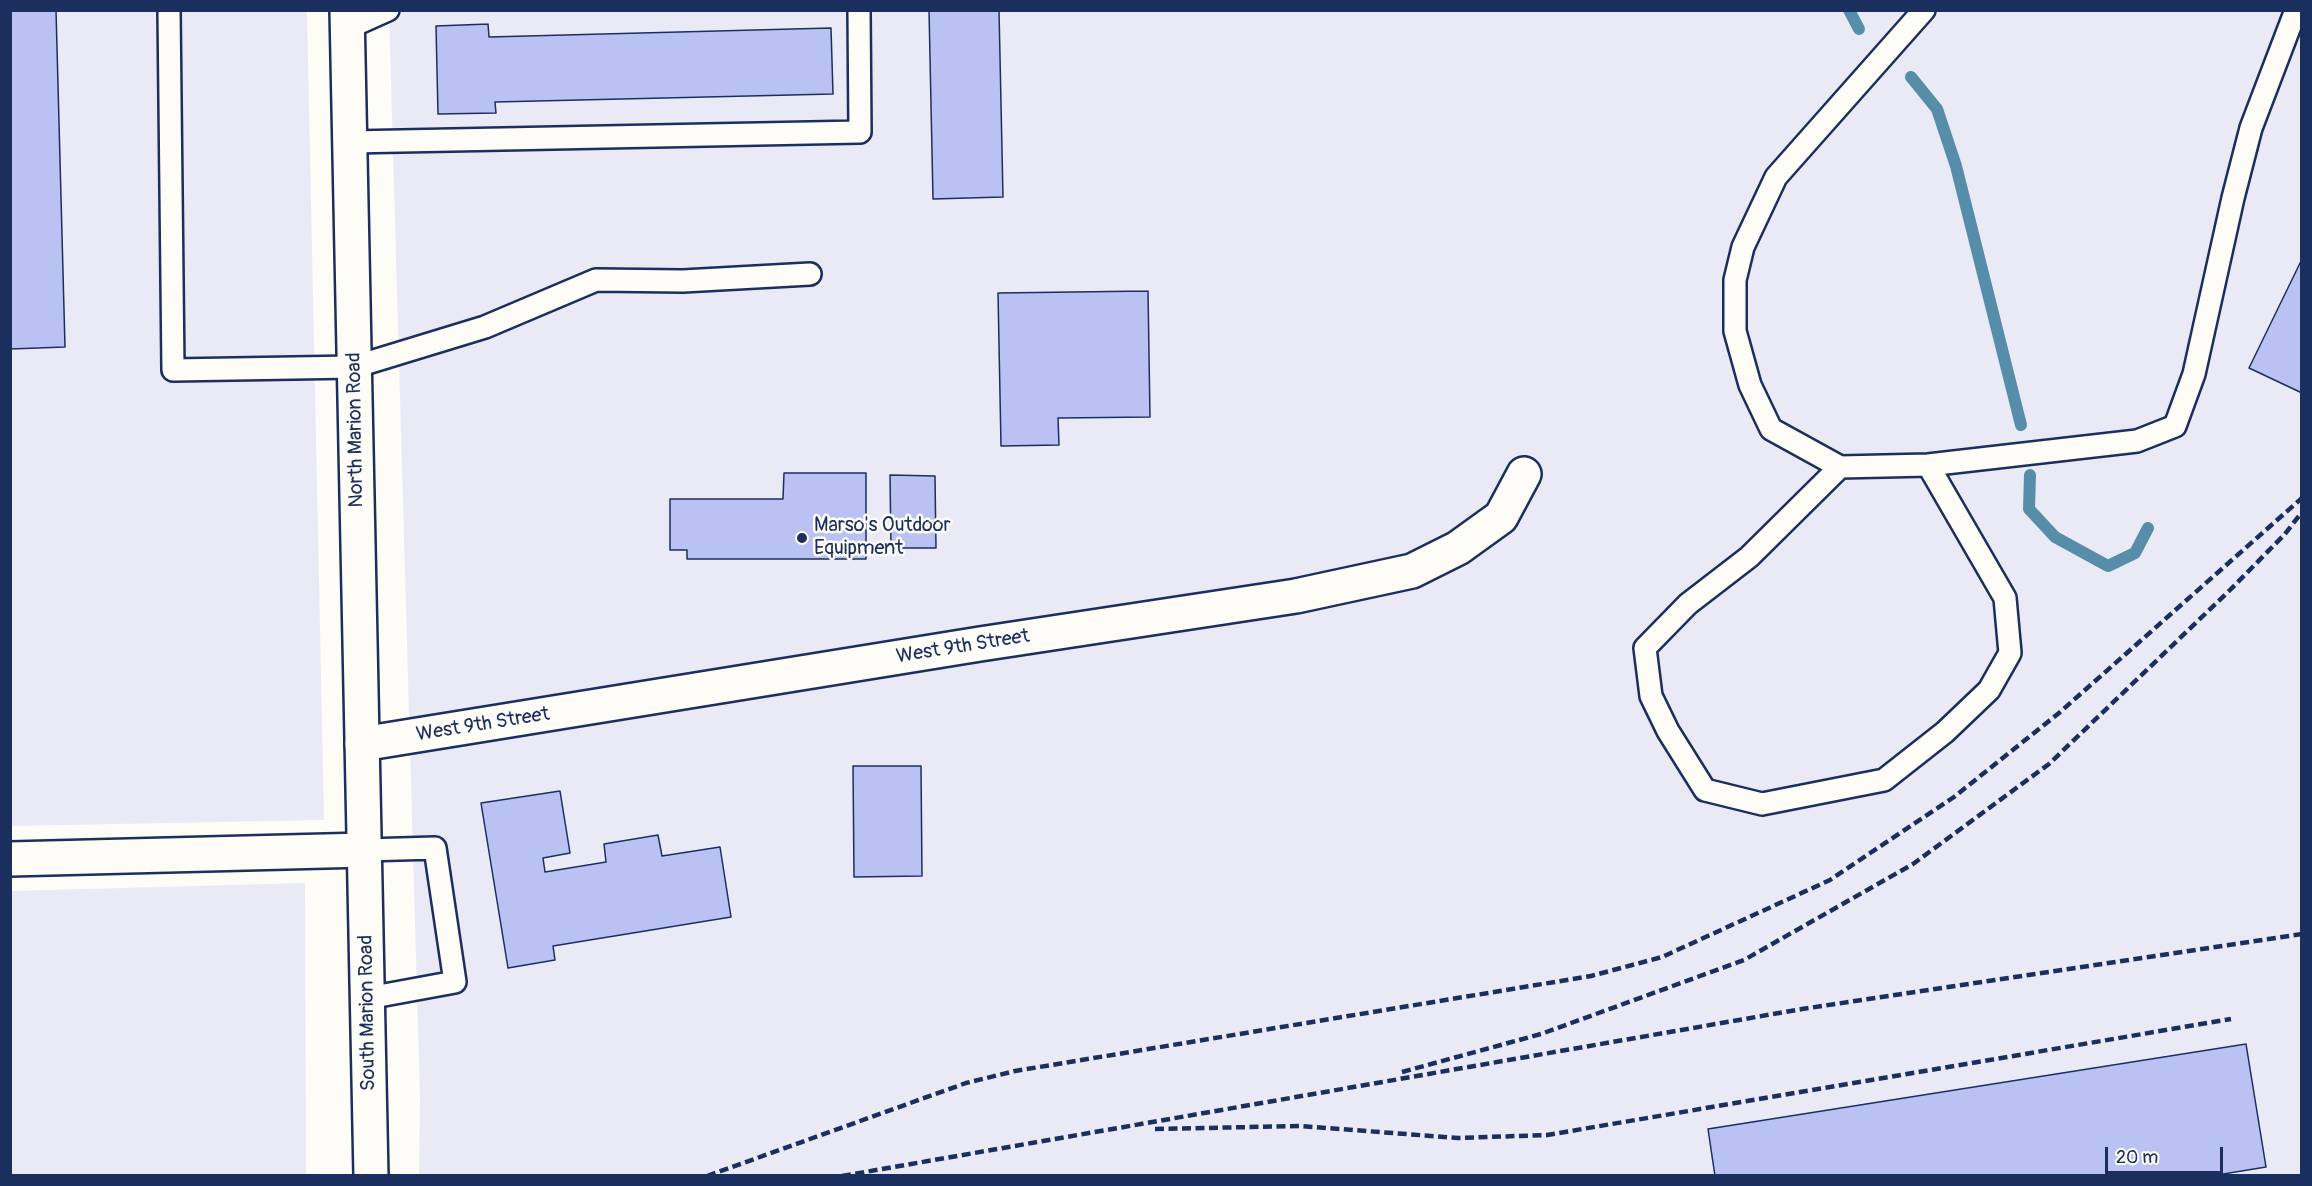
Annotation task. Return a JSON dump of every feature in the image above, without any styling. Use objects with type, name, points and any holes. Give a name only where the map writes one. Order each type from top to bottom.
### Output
[{"type":"street","name":"North Marion Road","points":[[347,19],[365,850]]},
{"type":"street","name":"West 9th Street","points":[[362,744],[980,644],[1296,596],[1412,571],[1458,548],[1501,518],[1524,474]]},
{"type":"street","points":[[10,859],[365,850]]},
{"type":"street","name":"South Marion Road","points":[[365,850],[371,1176]]},
{"type":"lane","points":[[169,10],[173,370],[354,367],[485,327],[596,280],[682,281],[810,274]]},
{"type":"lane","points":[[347,19],[388,10]]},
{"type":"lane","points":[[350,142],[860,132],[859,10]]},
{"type":"lane","points":[[1924,10],[1776,177],[1743,247],[1735,280],[1736,331],[1750,385],[1772,429],[1840,467],[1928,465],[2137,441],[2175,426],[2194,374],[2233,198],[2252,128],[2296,10]]},
{"type":"lane","points":[[1840,467],[1749,557],[1688,604],[1645,648],[1651,696],[1668,731],[1705,790],[1762,804],[1884,780],[1945,732],[1989,690],[2010,653],[2005,598],[1928,465]]},
{"type":"lane","points":[[365,850],[435,848],[455,982],[368,998]]},
{"type":"shaded area","points":[[10,11],[307,11],[324,820],[11,826]]},
{"type":"shaded area","points":[[389,11],[2301,11],[2301,1175],[419,1175],[420,1098]]},
{"type":"shaded area","points":[[305,883],[306,1175],[11,1175],[11,891]]},
{"type":"building","points":[[10,10],[56,10],[65,347],[10,349]]},
{"type":"building","points":[[929,10],[999,10],[1003,197],[933,199]]},
{"type":"building","points":[[488,24],[489,37],[831,28],[833,94],[495,102],[496,113],[438,114],[436,26]]},
{"type":"building","points":[[2302,259],[2302,393],[2249,368]]},
{"type":"building","points":[[1148,291],[1150,417],[1058,418],[1059,445],[1001,446],[998,293]]},
{"type":"building","points":[[784,473],[866,473],[866,559],[687,559],[687,550],[670,550],[670,499],[783,499]]},
{"type":"building","points":[[890,475],[935,476],[936,548],[891,548]]},
{"type":"building","points":[[853,766],[921,766],[922,876],[854,877]]},
{"type":"building","points":[[560,791],[570,853],[543,858],[545,872],[606,862],[604,844],[658,835],[662,856],[720,847],[731,917],[553,946],[555,960],[508,968],[481,803]]},
{"type":"building","points":[[2246,1044],[2266,1167],[2211,1176],[1715,1176],[1708,1129]]},
{"type":"waterway","points":[[1849,10],[1859,29]]},
{"type":"waterway","points":[[1911,77],[1937,109],[1956,166],[2021,425]]},
{"type":"waterway","points":[[2030,475],[2029,509],[2055,537],[2108,566],[2135,553],[2148,528]]},
{"type":"railway","points":[[707,1176],[966,1083],[1015,1071],[1591,976],[1662,957],[1830,880],[1954,797],[2059,713],[2302,498]]},
{"type":"railway","points":[[1402,1072],[1541,1034],[1744,960],[1913,864],[2049,764],[2230,590],[2285,534],[2302,512]]},
{"type":"railway","points":[[842,1176],[1802,1009],[2302,934]]},
{"type":"railway","points":[[1155,1129],[1300,1126],[1458,1138],[1547,1135],[2231,1019]]},
{"type":"place","name":"Marso's Outdoor Equipment","points":[[802,538]]}]
